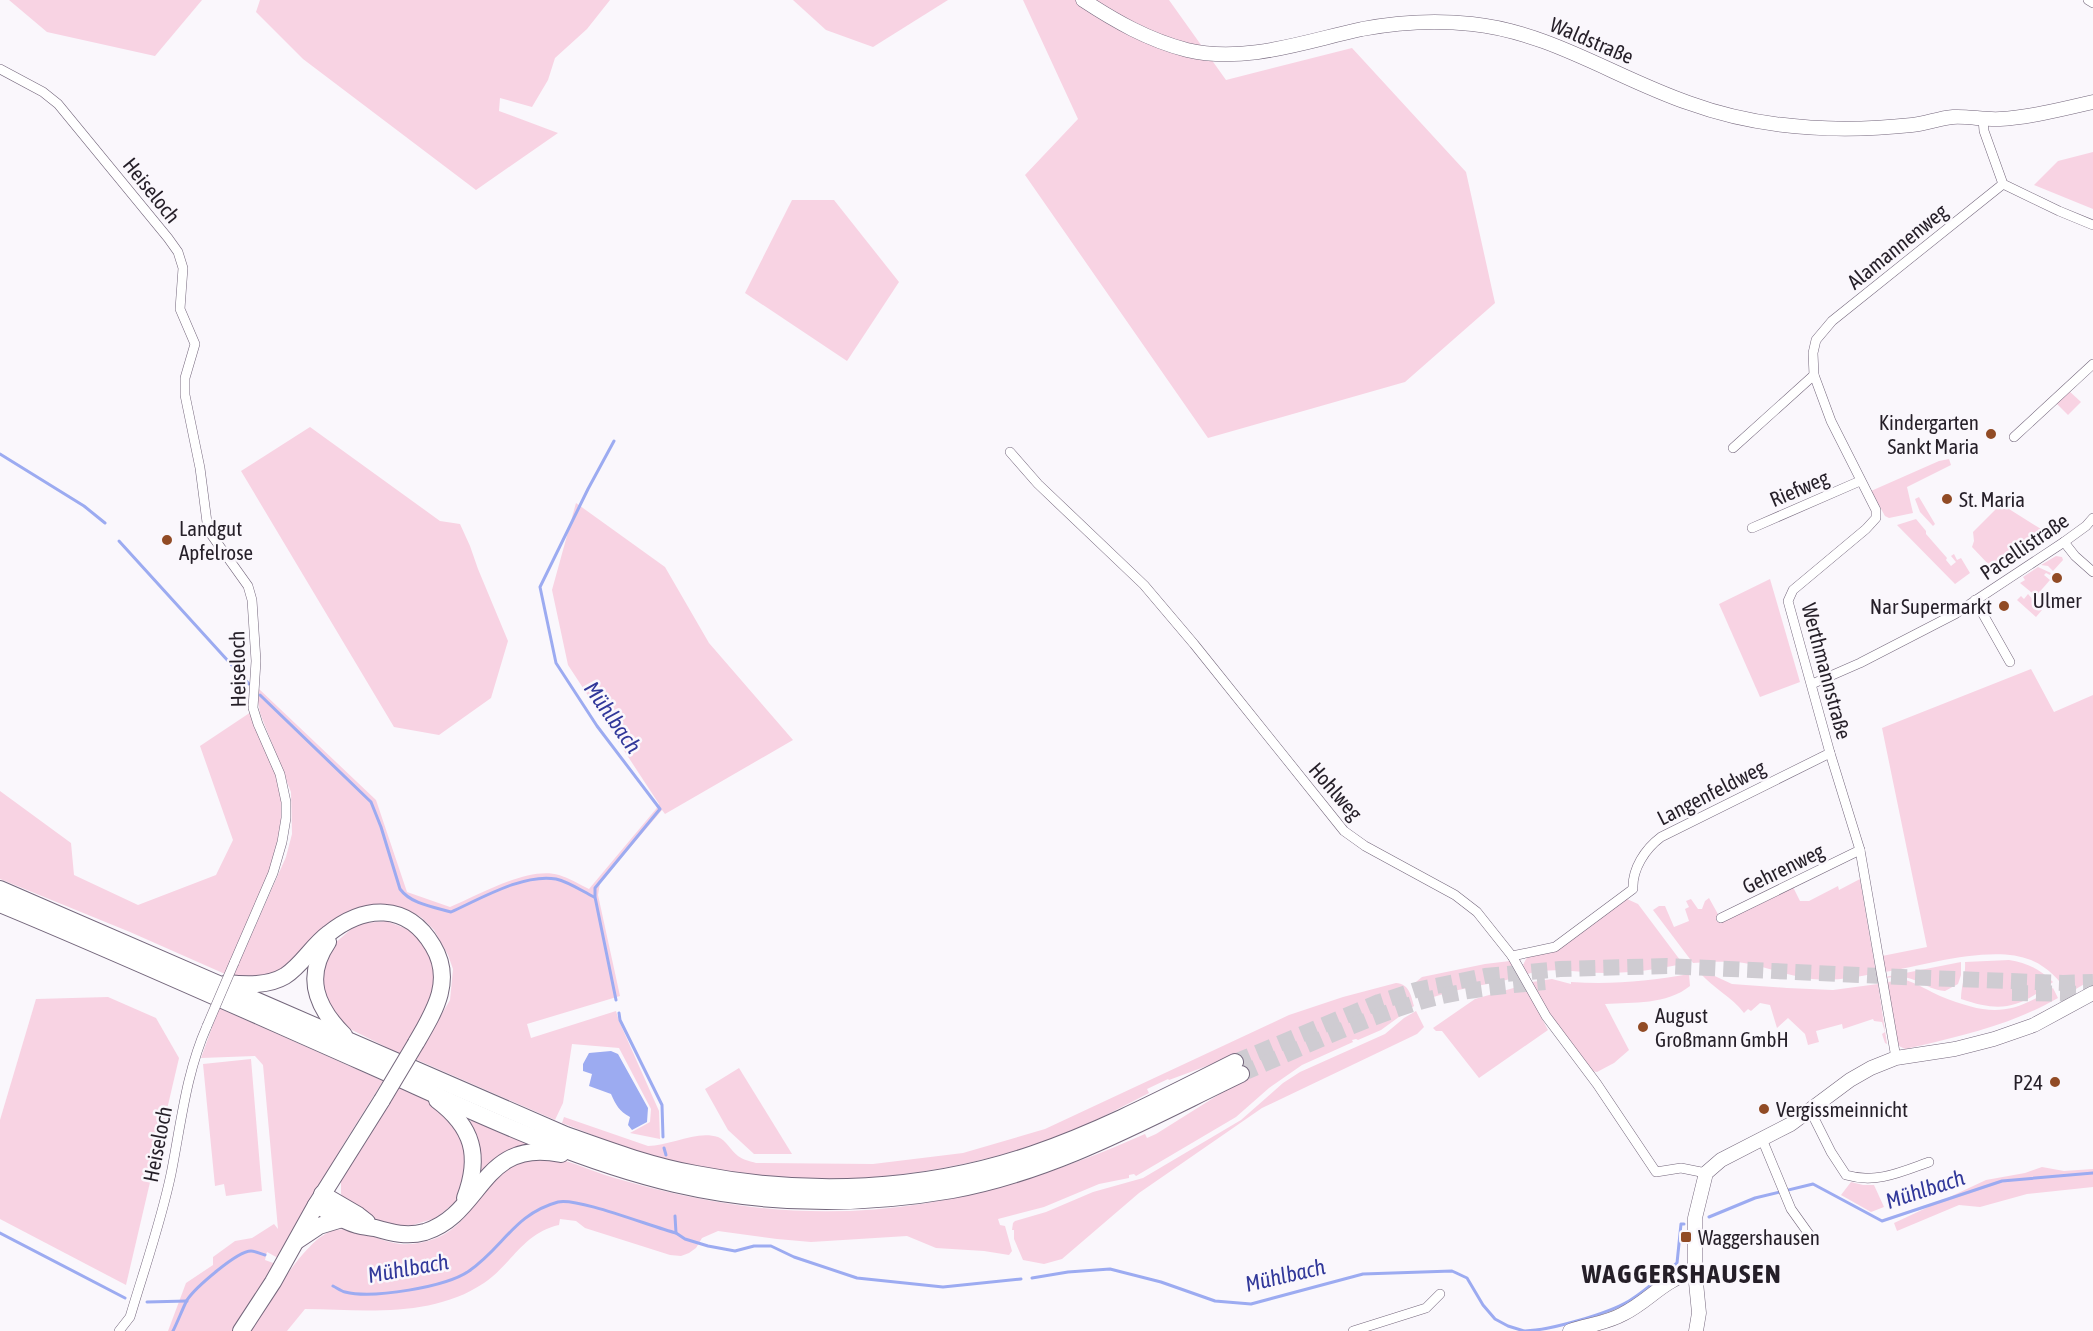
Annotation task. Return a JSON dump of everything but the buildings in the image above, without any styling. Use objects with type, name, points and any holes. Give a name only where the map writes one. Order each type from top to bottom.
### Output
[{"type":"highway","points":[[0,889],[566,1135],[674,1169],[764,1185],[858,1187],[912,1182],[1013,1161],[1059,1145],[1238,1068],[1104,1141],[1062,1158],[991,1181],[932,1193],[860,1201],[814,1201],[733,1195],[674,1184],[603,1163],[541,1151],[521,1154],[504,1161],[490,1172],[477,1191],[447,1220],[426,1232],[404,1235],[358,1226],[342,1220],[319,1200]]},
{"type":"highway","points":[[0,904],[525,1133],[603,1163]]},
{"type":"highway","points":[[215,982],[257,985],[285,976],[300,964],[326,935],[347,921],[360,915],[393,912],[417,926],[429,939],[438,953],[442,969],[443,983],[440,999],[416,1043],[319,1200],[273,1282],[241,1331]]},
{"type":"highway","points":[[347,921],[320,954],[315,970],[315,986],[319,1001],[328,1018],[352,1043]]},
{"type":"highway","points":[[420,1087],[449,1109],[464,1127],[471,1142],[472,1175],[462,1205]]},
{"type":"highway","points":[[319,1200],[358,1215],[375,1228]]},
{"type":"highway","points":[[295,1243],[319,1226],[342,1220]]},
{"type":"street","name":"Waldstraße","points":[[1083,0],[1112,19],[1149,38],[1188,50],[1218,54],[1247,54],[1366,28],[1424,21],[1456,22],[1503,28],[1541,41],[1685,102],[1749,121],[1829,129],[1914,125],[1954,117],[1983,119],[2021,116],[2093,102]]},
{"type":"street","points":[[2088,0],[2093,3]]},
{"type":"street","name":"Heiseloch","points":[[0,69],[43,92],[58,104],[178,252],[183,268],[180,309],[195,344],[185,378],[185,395],[200,468],[208,530],[248,586],[252,600],[256,661],[253,708],[280,774],[286,802],[282,842],[273,873],[199,1046],[185,1096],[170,1176],[130,1317],[118,1331]]},
{"type":"street","points":[[1983,119],[1984,131],[2003,184],[2093,225]]},
{"type":"street","name":"Alamannenweg","points":[[1816,340],[1832,321],[2003,184]]},
{"type":"street","name":"Werthmannstraße","points":[[1816,340],[1813,353],[1814,375],[1831,421],[1876,510],[1876,518],[1793,590],[1788,601],[1830,753],[1860,850],[1896,1058]]},
{"type":"street","points":[[2014,437],[2093,364]]},
{"type":"street","points":[[1733,448],[1814,375]]},
{"type":"street","name":"Hohlweg","points":[[1010,452],[1038,484],[1144,585],[1344,831],[1365,846],[1467,904],[1477,912],[1512,956],[1546,1016],[1597,1084],[1656,1172],[1681,1168],[1706,1173]]},
{"type":"street","name":"Riefweg","points":[[1752,528],[1860,481]]},
{"type":"street","name":"Pacellistraße","points":[[1812,684],[1860,663],[1955,614],[2064,542],[2093,518]]},
{"type":"street","points":[[2064,542],[2075,556],[2093,572]]},
{"type":"street","points":[[1975,600],[2010,662]]},
{"type":"street","name":"Langenfeldweg","points":[[1512,956],[1555,947],[1633,890],[1632,882],[1636,869],[1648,847],[1660,837],[1830,753]]},
{"type":"street","name":"Gehrenweg","points":[[1721,918],[1860,850]]},
{"type":"street","points":[[1696,1331],[1699,1314],[1695,1272],[1695,1218],[1706,1173],[1721,1161],[1791,1124],[1850,1080],[1896,1058],[1955,1049],[1994,1039],[2034,1025],[2093,993]]},
{"type":"street","points":[[1810,1110],[1831,1152],[1846,1175],[1859,1179],[1875,1179],[1892,1176],[1929,1162]]},
{"type":"street","points":[[1762,1139],[1791,1209],[1811,1237]]},
{"type":"street","points":[[1570,1331],[1606,1322],[1623,1314],[1641,1304],[1679,1275],[1695,1272]]},
{"type":"street","points":[[1353,1331],[1426,1308],[1440,1294]]},
{"type":"shaded area","points":[[9,0],[202,0],[155,56],[47,32]]},
{"type":"shaded area","points":[[260,0],[610,0],[587,29],[555,58],[548,80],[532,107],[500,98],[499,111],[558,133],[476,190],[303,59],[256,12]]},
{"type":"shaded area","points":[[793,0],[948,0],[873,47],[826,30]]},
{"type":"shaded area","points":[[1023,0],[1169,0],[1226,80],[1352,48],[1466,172],[1495,303],[1405,382],[1208,438],[1025,175],[1078,119]]},
{"type":"shaded area","points":[[2093,152],[2093,209],[2034,185],[2058,161]]},
{"type":"shaded area","points":[[792,200],[834,200],[899,282],[847,361],[745,293]]},
{"type":"shaded area","points":[[2068,390],[2081,402],[2068,415],[2055,402]]},
{"type":"shaded area","points":[[310,427],[440,521],[460,524],[470,546],[508,641],[491,698],[439,735],[394,727],[241,471]]},
{"type":"shaded area","points":[[1949,459],[1951,465],[1907,487],[1913,513],[1889,518],[1885,516],[1871,491],[1939,461]]},
{"type":"shaded area","points":[[1919,497],[1935,524],[1933,526],[1920,512],[1915,499]]},
{"type":"shaded area","points":[[576,503],[665,567],[709,643],[793,740],[665,814],[662,810],[600,883],[598,895],[620,996],[527,1024],[531,1038],[616,1011],[659,1111],[660,1139],[630,1133],[650,1122],[651,1109],[619,1048],[572,1044],[563,1103],[555,1120],[415,1059],[450,1000],[453,969],[434,930],[422,918],[410,911],[396,906],[361,907],[344,915],[304,954],[269,977],[233,976],[286,857],[292,834],[291,792],[260,713],[259,689],[376,800],[407,892],[450,907],[504,883],[547,873],[570,879],[589,889],[656,809],[659,804],[568,665],[552,590]]},
{"type":"shaded area","points":[[2001,504],[2041,529],[2040,534],[2006,552],[1996,564],[1990,566],[1972,547],[1973,532]]},
{"type":"shaded area","points":[[1916,519],[1951,566],[1956,562],[1951,556],[1954,554],[1957,560],[1961,558],[1970,573],[1955,584],[1897,525]]},
{"type":"shaded area","points":[[2056,556],[2062,557],[2063,560],[2053,571],[2048,566],[2041,565]]},
{"type":"shaded area","points":[[2038,567],[2051,573],[2044,575],[2050,580],[2036,596],[2020,583],[2025,580],[2023,577]]},
{"type":"shaded area","points":[[1770,579],[1800,682],[1760,697],[1719,604]]},
{"type":"shaded area","points":[[2028,594],[2042,610],[2036,617],[2017,600],[2021,596],[2024,599]]},
{"type":"shaded area","points":[[2031,669],[2054,712],[2093,695],[2093,979],[2069,993],[2043,966],[2031,960],[1998,954],[1959,957],[1885,972],[1882,956],[1927,947],[1882,728]]},
{"type":"shaded area","points":[[251,712],[270,757],[284,800],[282,845],[225,974],[0,879],[0,791],[71,843],[74,875],[138,905],[216,875],[233,840],[200,746]]},
{"type":"shaded area","points":[[1860,879],[1876,973],[1852,978],[1812,979],[1744,963],[1693,963],[1653,910],[1659,906],[1665,906],[1674,927],[1689,921],[1685,909],[1689,907],[1686,901],[1691,899],[1698,909],[1702,909],[1709,898],[1719,916],[1716,918],[1717,922],[1792,885],[1800,901],[1809,901],[1838,886],[1839,890]]},
{"type":"shaded area","points":[[1627,899],[1638,904],[1683,964],[1626,972],[1597,973],[1557,970],[1527,974],[1523,965],[1527,957],[1558,949],[1621,901]]},
{"type":"shaded area","points":[[386,921],[410,930],[425,946],[435,962],[437,979],[423,1018],[400,1054],[350,1029],[328,1008],[321,987],[325,962],[334,944],[357,924]]},
{"type":"shaded area","points":[[2009,960],[2033,967],[2053,982],[2030,998],[2010,1005],[1988,1006],[1961,999],[1965,962]]},
{"type":"shaded area","points":[[1510,961],[1518,977],[1447,993],[1424,1001],[1419,1000],[1416,982],[1422,977]]},
{"type":"shaded area","points":[[1961,962],[1958,984],[1945,991],[1912,979],[1885,977]]},
{"type":"shaded area","points":[[1706,972],[1732,984],[1787,988],[1833,990],[1878,984],[1887,1044],[1882,1034],[1885,1032],[1882,1022],[1873,1019],[1843,1029],[1842,1024],[1816,1031],[1819,1042],[1808,1045],[1805,1034],[1788,1018],[1777,1028],[1770,1005],[1760,1003],[1751,1011],[1748,1009],[1744,1013],[1700,973]]},
{"type":"shaded area","points":[[1689,974],[1690,986],[1671,997],[1660,1000],[1605,1004],[1629,1050],[1614,1063],[1597,1072],[1591,1071],[1550,1015],[1532,982],[1552,979],[1571,984],[1571,982],[1616,983]]},
{"type":"shaded area","points":[[1906,980],[1940,996],[1985,1009],[1998,1010],[2024,1004],[2053,988],[2058,998],[2003,1023],[1905,1049],[1899,1046],[1897,1040],[1887,982]]},
{"type":"shaded area","points":[[1396,983],[1407,988],[1414,1006],[1381,1030],[1358,1040],[1352,1040],[1353,1042],[1302,1065],[1269,1088],[1236,1117],[1136,1176],[1129,1175],[1129,1178],[1099,1184],[1044,1207],[998,1219],[1000,1225],[1005,1226],[1012,1251],[1009,1255],[936,1248],[907,1236],[811,1242],[718,1231],[702,1238],[696,1248],[681,1256],[670,1255],[585,1228],[576,1221],[560,1219],[559,1225],[536,1235],[484,1283],[443,1302],[398,1310],[305,1309],[287,1331],[251,1331],[275,1292],[306,1250],[327,1233],[345,1229],[400,1244],[415,1244],[434,1239],[461,1222],[493,1181],[518,1162],[545,1157],[554,1158],[668,1192],[765,1208],[822,1211],[877,1209],[931,1202],[984,1191],[1038,1176],[1145,1134],[1147,1138],[1242,1080],[1231,1057],[1168,1079],[1147,1089],[1149,1093],[1126,1105],[1054,1138],[957,1165],[907,1174],[856,1178],[806,1179],[755,1176],[705,1168],[656,1157],[620,1145],[562,1123],[564,1117],[648,1146],[710,1135],[724,1141],[735,1154],[756,1163],[873,1164],[963,1153],[1045,1129],[1289,1015]]},
{"type":"shaded area","points":[[1524,985],[1548,1030],[1479,1078],[1442,1031],[1436,1031],[1433,1028],[1475,999]]},
{"type":"shaded area","points":[[108,997],[156,1018],[179,1058],[126,1285],[0,1219],[0,1120],[36,999]]},
{"type":"shaded area","points":[[219,1008],[383,1081],[278,1258],[267,1252],[265,1260],[276,1264],[234,1331],[168,1331],[186,1283],[213,1265],[213,1257],[235,1241],[252,1238],[274,1224],[278,1229],[263,1065],[255,1056],[201,1058]]},
{"type":"shaded area","points":[[1416,1011],[1424,1027],[1417,1034],[1262,1108],[1139,1193],[1062,1259],[1044,1264],[1023,1260],[1014,1239],[1014,1230],[1012,1230],[1015,1221],[1046,1212],[1093,1192],[1143,1178],[1241,1120],[1283,1083],[1300,1072],[1385,1034]]},
{"type":"shaded area","points":[[251,1059],[262,1191],[226,1196],[224,1184],[215,1186],[203,1064]]},
{"type":"shaded area","points":[[739,1068],[792,1154],[754,1154],[728,1130],[705,1089]]},
{"type":"shaded area","points":[[398,1087],[429,1101],[448,1113],[467,1142],[463,1191],[454,1203],[436,1218],[401,1226],[374,1219],[345,1203],[341,1194],[341,1181]]},
{"type":"shaded area","points":[[473,1119],[504,1135],[527,1143],[479,1176],[468,1124]]},
{"type":"shaded area","points":[[2042,1167],[2064,1171],[2093,1169],[2093,1187],[2027,1194],[1980,1207],[1959,1205],[1897,1231],[1894,1223],[1986,1180],[2025,1173]]},
{"type":"shaded area","points":[[1851,1182],[1874,1185],[1884,1207],[1871,1212],[1841,1195]]},
{"type":"water","points":[[611,1051],[618,1054],[648,1108],[647,1122],[632,1130],[628,1125],[630,1117],[618,1107],[611,1094],[589,1086],[592,1074],[583,1071],[583,1064],[589,1053]]},
{"type":"waterway","name":"Mühlbach","points":[[614,441],[540,587],[556,663],[597,726],[660,809],[595,888],[616,1000]]},
{"type":"waterway","points":[[0,454],[84,506],[105,523]]},
{"type":"waterway","points":[[119,541],[249,684]]},
{"type":"waterway","points":[[260,695],[371,802],[400,889],[410,898],[451,912],[502,888],[543,878],[561,880],[594,897]]},
{"type":"waterway","name":"Mühlbach","points":[[619,1013],[620,1020],[662,1105],[663,1137]]},
{"type":"waterway","name":"Mühlbach","points":[[664,1148],[666,1155]]},
{"type":"waterway","name":"Mühlbach","points":[[1709,1217],[1755,1198],[1813,1184],[1882,1221],[2002,1181],[2093,1173]]},
{"type":"waterway","name":"Mühlbach","points":[[333,1286],[345,1292],[357,1294],[390,1293],[427,1287],[458,1277],[481,1262],[519,1223],[543,1207],[558,1202],[581,1204],[615,1213],[708,1246],[735,1251],[754,1246],[771,1246],[794,1257],[857,1278],[943,1287],[1021,1279]]},
{"type":"waterway","name":"Mühlbach","points":[[675,1216],[676,1233]]},
{"type":"waterway","name":"Mühlbach","points":[[1525,1331],[1549,1328],[1579,1320],[1607,1311],[1635,1297],[1677,1263],[1681,1224],[1684,1224]]},
{"type":"waterway","name":"Mühlbach","points":[[0,1233],[125,1298]]},
{"type":"waterway","name":"Mühlbach","points":[[173,1331],[187,1300],[217,1271],[245,1253],[253,1251],[265,1255]]},
{"type":"waterway","name":"Mühlbach","points":[[1032,1278],[1068,1272],[1110,1269],[1161,1282],[1215,1301],[1251,1304],[1363,1274],[1452,1271],[1467,1278],[1483,1305],[1495,1319],[1524,1331]]},
{"type":"waterway","name":"Mühlbach","points":[[147,1302],[187,1301]]},
{"type":"tunnel","points":[[1235,1062],[1379,1002],[1416,990],[1485,976],[1560,969],[1667,966],[1902,977],[2093,982]]},
{"type":"tunnel","points":[[1241,1074],[1351,1027],[1419,1002],[1466,991],[1545,982]]},
{"type":"tunnel","points":[[2012,993],[2093,994]]},
{"type":"place","name":"Kindergarten Sankt Maria","points":[[1991,434]]},
{"type":"place","name":"St. Maria","points":[[1947,499]]},
{"type":"place","name":"Landgut Apfelrose","points":[[167,540]]},
{"type":"place","name":"Ulmer","points":[[2057,578]]},
{"type":"place","name":"Nar Supermarkt","points":[[2004,606]]},
{"type":"place","name":"August Großmann GmbH","points":[[1643,1027]]},
{"type":"place","name":"P24","points":[[2055,1082]]},
{"type":"place","name":"Vergissmeinnicht","points":[[1764,1109]]},
{"type":"place","name":"Waggershausen","points":[[1686,1237]]},
{"type":"district","name":"WAGGERSHAUSEN","points":[[1682,1273]]}]
